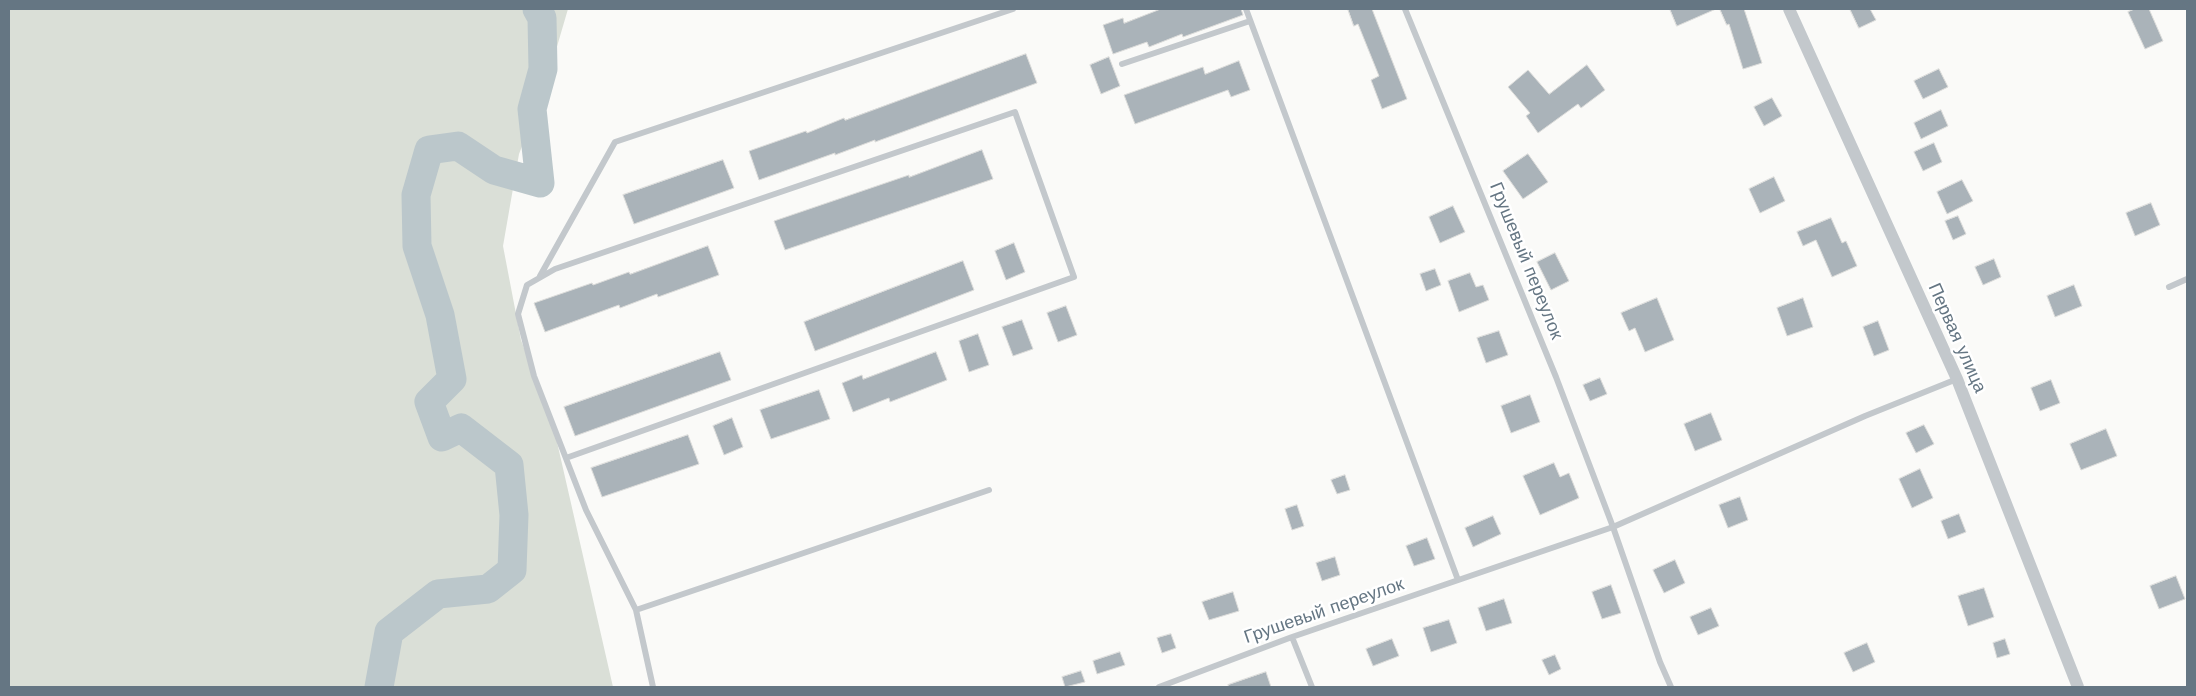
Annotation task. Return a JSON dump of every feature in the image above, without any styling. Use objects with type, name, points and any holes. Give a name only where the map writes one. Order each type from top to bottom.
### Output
[{"type":"street","name":"Первая улица","points":[[1789,9],[1957,379],[2078,687]]},
{"type":"lane","points":[[539,278],[615,142],[1013,9]]},
{"type":"lane","points":[[1246,9],[1458,580]]},
{"type":"lane","name":"Грушевый переулок","points":[[1405,9],[1549,359],[1613,528],[1660,662],[1671,687]]},
{"type":"lane","points":[[1122,64],[1250,20]]},
{"type":"lane","points":[[566,458],[1074,277],[1015,112],[555,269],[527,285],[518,314],[534,376],[586,510],[636,610],[653,687]]},
{"type":"lane","points":[[2169,287],[2187,279]]},
{"type":"lane","name":"Грушевый переулок","points":[[1159,687],[1292,637],[1613,528],[1866,416],[1957,379]]},
{"type":"lane","points":[[636,610],[989,490]]},
{"type":"lane","points":[[1292,637],[1312,687]]},
{"type":"shaded area","points":[[9,9],[568,9],[546,84],[519,154],[503,246],[521,340],[554,429],[613,687],[9,687]]},
{"type":"building","points":[[1161,9],[1241,9],[1243,15],[1183,37],[1182,34],[1149,47],[1147,42],[1113,54],[1103,25],[1123,18],[1124,23]]},
{"type":"building","points":[[1348,9],[1372,9],[1407,99],[1382,109],[1371,80],[1379,76],[1358,24],[1354,26]]},
{"type":"building","points":[[1670,9],[1716,9],[1677,26]]},
{"type":"building","points":[[1720,9],[1744,9],[1762,63],[1743,69],[1729,24],[1727,25]]},
{"type":"building","points":[[1850,9],[1870,9],[1876,20],[1859,28]]},
{"type":"building","points":[[2135,9],[2149,9],[2163,41],[2145,49],[2128,12]]},
{"type":"building","points":[[1026,54],[1037,83],[875,142],[875,140],[759,180],[749,151],[806,131],[807,133],[844,118],[845,120]]},
{"type":"building","points":[[1109,57],[1120,86],[1101,94],[1090,65]]},
{"type":"building","points":[[1239,61],[1250,90],[1231,97],[1228,90],[1135,124],[1124,95],[1203,67],[1205,74]]},
{"type":"building","points":[[1587,65],[1605,90],[1581,108],[1578,104],[1538,133],[1526,116],[1530,113],[1508,87],[1528,70],[1549,94]]},
{"type":"building","points":[[1939,69],[1948,87],[1923,99],[1914,81]]},
{"type":"building","points":[[1772,98],[1782,116],[1764,126],[1754,107]]},
{"type":"building","points":[[1941,110],[1948,126],[1921,139],[1914,123]]},
{"type":"building","points":[[1934,143],[1942,162],[1923,171],[1914,152]]},
{"type":"building","points":[[982,150],[993,179],[785,250],[774,221],[909,175],[909,177]]},
{"type":"building","points":[[1528,154],[1548,182],[1523,199],[1503,171]]},
{"type":"building","points":[[723,160],[734,188],[634,224],[623,195]]},
{"type":"building","points":[[1774,177],[1785,201],[1760,213],[1749,189]]},
{"type":"building","points":[[1962,180],[1973,201],[1947,214],[1937,192]]},
{"type":"building","points":[[2151,203],[2160,225],[2135,236],[2126,213]]},
{"type":"building","points":[[1453,206],[1465,232],[1440,243],[1429,217]]},
{"type":"building","points":[[1958,216],[1966,234],[1953,240],[1945,221]]},
{"type":"building","points":[[1831,218],[1842,243],[1846,241],[1857,266],[1832,277],[1816,240],[1803,246],[1797,232]]},
{"type":"building","points":[[1014,243],[1025,272],[1006,280],[995,251]]},
{"type":"building","points":[[708,246],[719,275],[658,297],[657,294],[620,308],[619,305],[545,332],[534,303],[592,283],[593,285],[629,272],[630,274]]},
{"type":"building","points":[[1555,253],[1569,281],[1551,290],[1537,262]]},
{"type":"building","points":[[1994,259],[2001,277],[1983,285],[1975,267]]},
{"type":"building","points":[[963,261],[974,290],[815,351],[804,322]]},
{"type":"building","points":[[1435,269],[1441,285],[1426,291],[1420,274]]},
{"type":"building","points":[[1470,273],[1476,287],[1483,285],[1489,300],[1459,312],[1448,281]]},
{"type":"building","points":[[2074,285],[2082,306],[2055,317],[2047,296]]},
{"type":"building","points":[[1657,298],[1674,340],[1645,352],[1635,328],[1629,331],[1621,313]]},
{"type":"building","points":[[1803,298],[1813,327],[1787,336],[1777,308]]},
{"type":"building","points":[[1066,306],[1077,335],[1058,342],[1047,313]]},
{"type":"building","points":[[1022,320],[1033,349],[1013,356],[1002,327]]},
{"type":"building","points":[[1878,321],[1889,350],[1874,356],[1863,327]]},
{"type":"building","points":[[1499,331],[1508,355],[1486,363],[1477,338]]},
{"type":"building","points":[[978,334],[989,365],[969,372],[959,341]]},
{"type":"building","points":[[720,352],[731,380],[575,436],[564,407]]},
{"type":"building","points":[[936,352],[947,380],[890,402],[889,398],[853,412],[842,383],[862,375],[863,379]]},
{"type":"building","points":[[1600,378],[1607,394],[1590,401],[1583,385]]},
{"type":"building","points":[[2051,380],[2060,403],[2040,411],[2031,388]]},
{"type":"building","points":[[819,390],[830,419],[771,439],[760,410]]},
{"type":"building","points":[[1530,395],[1540,422],[1511,433],[1501,406]]},
{"type":"building","points":[[1711,413],[1722,440],[1695,451],[1684,424]]},
{"type":"building","points":[[732,418],[743,447],[724,455],[713,426]]},
{"type":"building","points":[[1924,425],[1934,444],[1916,453],[1906,433]]},
{"type":"building","points":[[2106,429],[2117,456],[2081,470],[2070,444]]},
{"type":"building","points":[[688,435],[699,464],[602,497],[591,468]]},
{"type":"building","points":[[1554,463],[1560,477],[1569,473],[1579,498],[1540,515],[1523,476]]},
{"type":"building","points":[[1920,469],[1933,498],[1912,508],[1899,479]]},
{"type":"building","points":[[1345,475],[1350,490],[1337,494],[1331,480]]},
{"type":"building","points":[[1740,497],[1748,520],[1728,528],[1719,505]]},
{"type":"building","points":[[1297,505],[1304,526],[1292,530],[1285,509]]},
{"type":"building","points":[[1959,514],[1966,532],[1948,539],[1941,521]]},
{"type":"building","points":[[1493,516],[1501,534],[1473,547],[1465,528]]},
{"type":"building","points":[[1427,538],[1435,559],[1414,566],[1406,546]]},
{"type":"building","points":[[1335,557],[1340,575],[1322,581],[1316,563]]},
{"type":"building","points":[[1675,560],[1685,583],[1664,593],[1653,570]]},
{"type":"building","points":[[2176,576],[2185,599],[2159,609],[2150,586]]},
{"type":"building","points":[[1611,585],[1621,613],[1602,619],[1592,592]]},
{"type":"building","points":[[1984,588],[1994,617],[1968,626],[1958,596]]},
{"type":"building","points":[[1233,592],[1239,611],[1209,620],[1202,602]]},
{"type":"building","points":[[1504,599],[1512,623],[1486,631],[1478,608]]},
{"type":"building","points":[[1711,608],[1719,626],[1698,635],[1690,617]]},
{"type":"building","points":[[1449,620],[1457,643],[1431,652],[1423,628]]},
{"type":"building","points":[[1171,634],[1176,648],[1162,653],[1157,638]]},
{"type":"building","points":[[1392,639],[1399,656],[1373,666],[1366,649]]},
{"type":"building","points":[[2005,639],[2010,654],[1997,658],[1993,643]]},
{"type":"building","points":[[1867,643],[1875,662],[1853,672],[1844,653]]},
{"type":"building","points":[[1120,652],[1125,665],[1097,674],[1093,661]]},
{"type":"building","points":[[1555,655],[1561,669],[1549,675],[1542,660]]},
{"type":"building","points":[[1081,671],[1085,682],[1065,687],[1062,677]]},
{"type":"building","points":[[1266,672],[1271,687],[1229,687],[1228,685]]},
{"type":"waterway","points":[[379,687],[389,632],[438,594],[488,589],[512,570],[514,515],[509,465],[461,428],[442,437],[429,402],[452,379],[440,315],[417,246],[416,195],[429,150],[458,146],[494,170],[540,183],[532,109],[543,69],[542,18],[537,9]]}]
